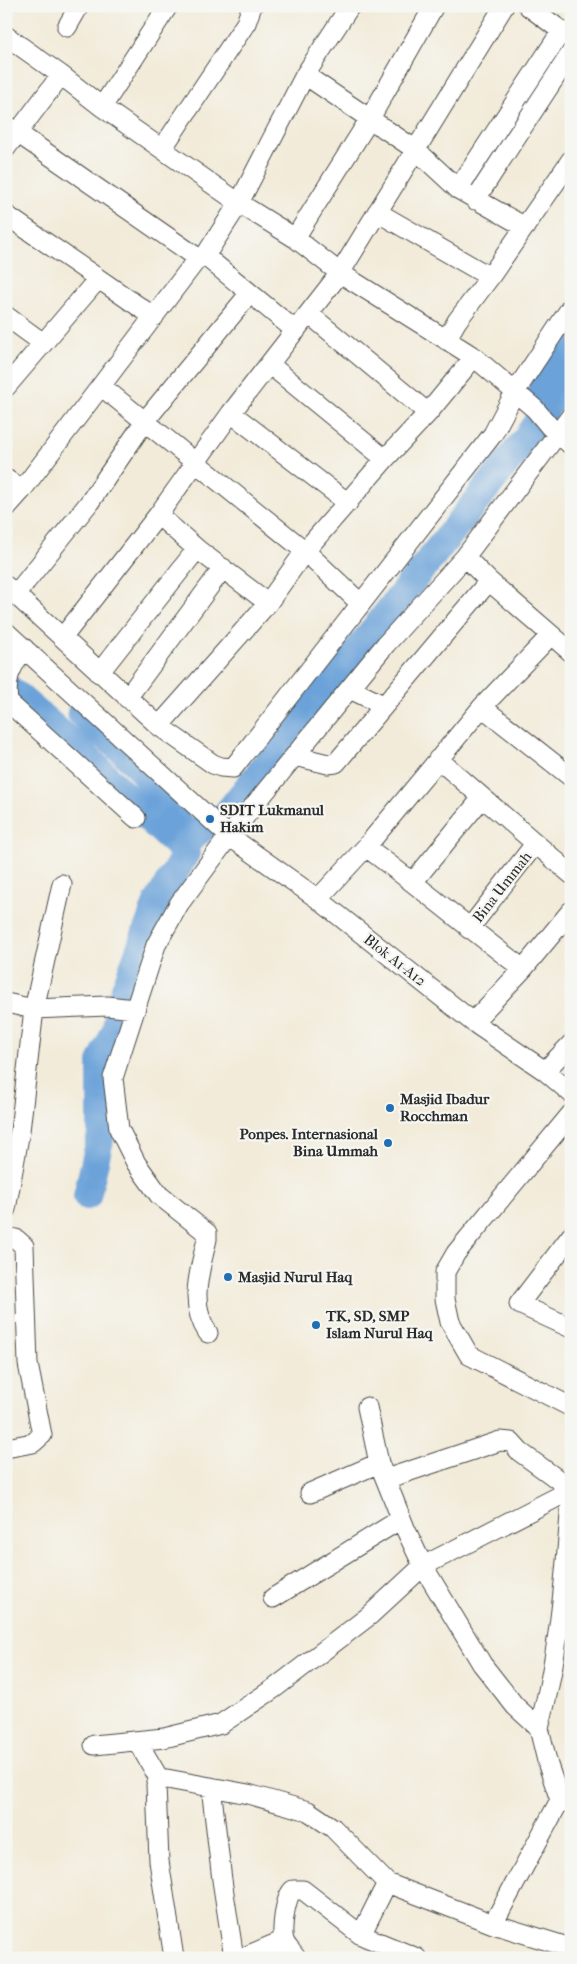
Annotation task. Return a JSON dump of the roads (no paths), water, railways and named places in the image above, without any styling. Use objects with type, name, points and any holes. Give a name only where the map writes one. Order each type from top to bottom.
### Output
[{"type":"street","points":[[67,27],[80,6]]},
{"type":"street","points":[[102,107],[168,6]]},
{"type":"street","points":[[162,148],[246,23],[252,6]]},
{"type":"street","points":[[6,508],[22,490],[201,257],[239,203],[305,75],[350,6]]},
{"type":"street","points":[[295,238],[369,120],[434,6]]},
{"type":"street","points":[[63,637],[158,515],[231,413],[340,273],[504,6]]},
{"type":"street","points":[[458,189],[566,35],[528,6]]},
{"type":"street","points":[[6,36],[62,74],[102,107],[239,203],[295,238],[340,273],[474,357],[535,409],[559,436]]},
{"type":"street","points":[[475,200],[571,53]]},
{"type":"street","points":[[62,74],[10,135],[201,257],[296,330]]},
{"type":"street","points":[[305,75],[416,150],[458,189],[525,228]]},
{"type":"street","points":[[446,340],[457,320],[490,277],[569,165]]},
{"type":"street","points":[[377,212],[490,277]]},
{"type":"street","points":[[6,215],[154,316]]},
{"type":"street","points":[[6,387],[98,279]]},
{"type":"street","points":[[250,293],[145,421],[89,503],[11,590],[99,673],[159,726],[213,764],[233,768],[493,434],[515,392],[571,307]]},
{"type":"street","points":[[309,314],[428,413]]},
{"type":"street","points":[[6,316],[44,343]]},
{"type":"street","points":[[159,726],[268,603],[306,551],[386,458],[428,413],[474,357]]},
{"type":"street","points":[[269,364],[386,458]]},
{"type":"street","points":[[101,386],[306,551],[360,603]]},
{"type":"street","points":[[231,413],[348,503]]},
{"type":"street","points":[[208,1333],[202,1324],[197,1308],[196,1287],[208,1239],[207,1233],[160,1196],[136,1164],[119,1129],[113,1078],[122,1007],[179,904],[229,836],[386,644],[465,557],[559,436],[571,416]]},
{"type":"street","points":[[6,479],[22,490]]},
{"type":"street","points":[[158,515],[198,549],[268,603]]},
{"type":"street","points":[[99,673],[198,549]]},
{"type":"street","points":[[465,557],[489,581],[571,652]]},
{"type":"street","points":[[127,698],[223,568]]},
{"type":"street","points":[[295,756],[328,764],[336,764],[383,705],[489,581]]},
{"type":"street","name":"Blok A1-A12","points":[[6,632],[229,836],[318,899],[473,1022],[545,1072],[571,1093]]},
{"type":"street","points":[[318,899],[366,847],[482,707],[551,635]]},
{"type":"street","points":[[24,648],[8,673],[6,688],[8,702],[136,818]]},
{"type":"street","points":[[350,689],[383,705]]},
{"type":"street","points":[[482,707],[571,777]]},
{"type":"street","points":[[438,759],[571,874]]},
{"type":"street","points":[[413,882],[482,798]]},
{"type":"street","name":"Bina Ummah","points":[[469,929],[535,844]]},
{"type":"street","points":[[366,847],[413,882],[469,929],[523,969]]},
{"type":"street","points":[[6,1209],[20,1131],[34,1009],[62,884]]},
{"type":"street","points":[[473,1022],[523,969],[571,911]]},
{"type":"street","points":[[6,1003],[34,1009],[122,1007]]},
{"type":"street","points":[[545,1072],[571,1044]]},
{"type":"street","points":[[571,1114],[456,1253],[445,1272],[445,1299],[450,1322],[469,1355],[571,1407]]},
{"type":"street","points":[[571,1236],[519,1304],[571,1328]]},
{"type":"street","points":[[6,1237],[16,1239],[24,1246],[28,1364],[42,1435],[33,1443],[6,1448]]},
{"type":"street","points":[[366,1408],[382,1471],[401,1519],[423,1566],[482,1664],[514,1706],[539,1728]]},
{"type":"street","points":[[94,1745],[164,1738],[221,1724],[276,1687],[369,1616],[423,1566],[571,1490],[520,1452],[511,1442],[500,1441],[382,1471],[310,1493]]},
{"type":"street","points":[[493,1924],[565,1801],[548,1765],[539,1728],[549,1692],[564,1585],[571,1502]]},
{"type":"street","points":[[273,1598],[401,1519]]},
{"type":"street","points":[[137,1741],[160,1780]]},
{"type":"street","points":[[174,1958],[159,1861],[156,1785],[160,1780],[167,1779],[277,1801],[308,1811],[333,1828],[387,1883],[493,1924],[571,1948]]},
{"type":"street","points":[[211,1787],[234,1958]]},
{"type":"street","points":[[361,1935],[387,1883]]},
{"type":"street","points":[[296,1958],[284,1940],[285,1906],[288,1894],[293,1890],[302,1890],[361,1935],[417,1958]]},
{"type":"street","points":[[242,1958],[284,1940]]},
{"type":"water","points":[[571,321],[571,389],[544,425],[518,402]]},
{"type":"waterway","points":[[81,713],[138,766],[190,839],[211,821],[224,817],[525,440],[571,372]]},
{"type":"waterway","points":[[6,686],[77,747],[142,813],[186,853],[157,903],[119,1005],[116,1030],[101,1062],[101,1135],[87,1196]]},
{"type":"place","name":"SDIT Lukmanul Hakim","points":[[210,819]]},
{"type":"place","name":"Masjid Ibadur Rocchman","points":[[390,1108]]},
{"type":"place","name":"Ponpes. Internasional Bina Ummah","points":[[388,1143]]},
{"type":"place","name":"Masjid Nurul Haq","points":[[228,1277]]},
{"type":"place","name":"TK, SD, SMP Islam Nurul Haq","points":[[316,1325]]}]
